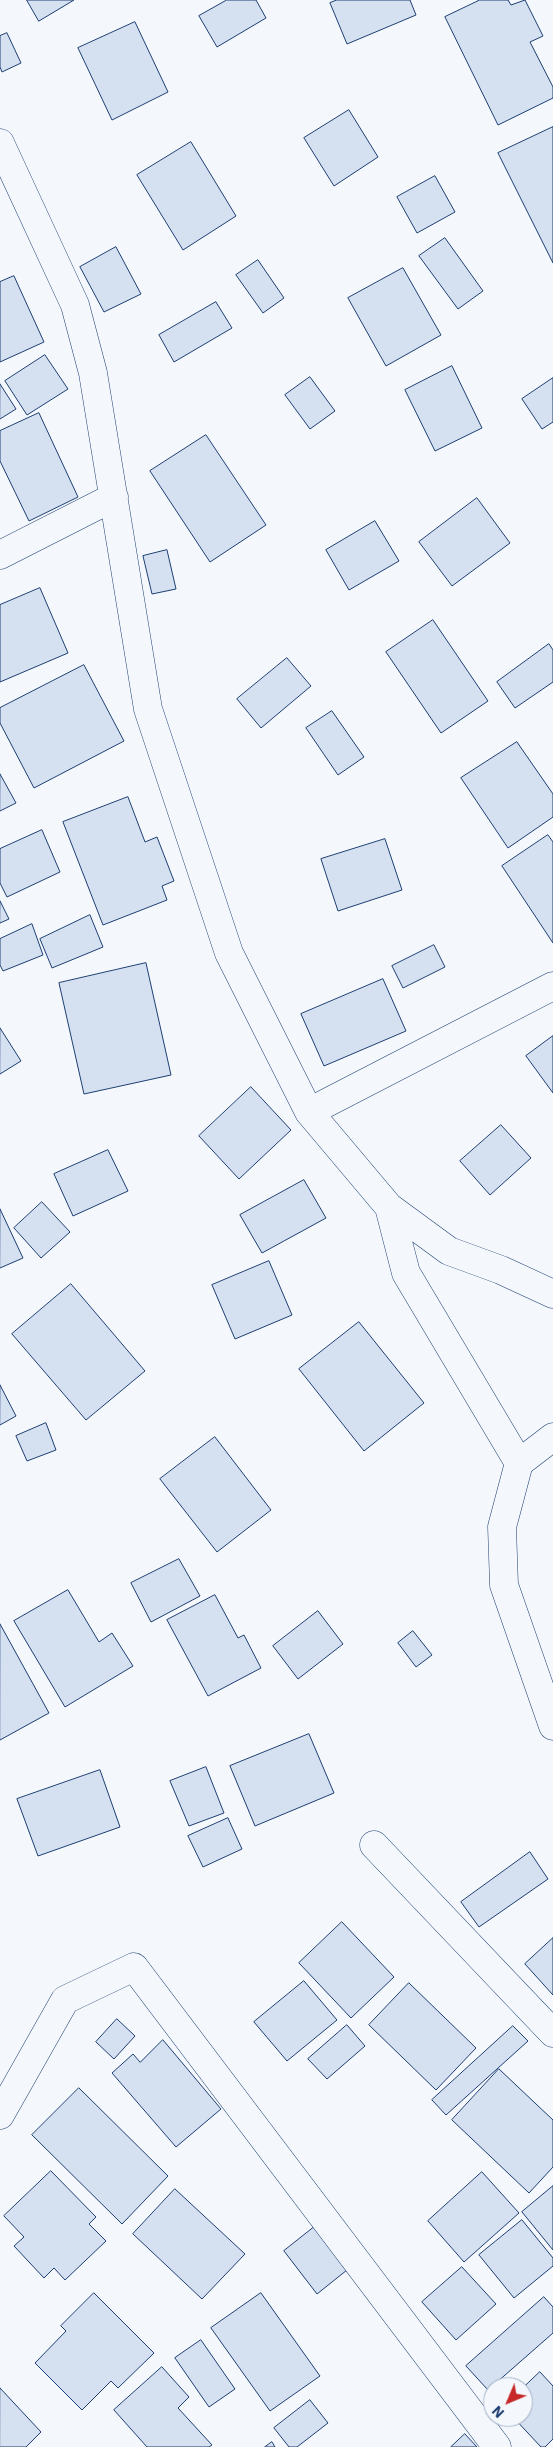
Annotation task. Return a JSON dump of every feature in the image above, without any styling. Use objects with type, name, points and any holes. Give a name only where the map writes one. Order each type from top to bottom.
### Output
[{"type":"street","points":[[0,143],[75,305],[93,373],[148,709],[229,954],[309,1112],[389,1207],[449,1251],[501,1270],[553,1294]]},
{"type":"street","points":[[0,555],[114,497]]},
{"type":"street","points":[[309,1112],[553,986]]},
{"type":"street","points":[[389,1207],[406,1274],[520,1463]]},
{"type":"street","points":[[553,1437],[520,1463],[502,1527],[504,1585],[553,1726]]},
{"type":"street","points":[[374,1845],[553,2033]]},
{"type":"street","points":[[0,2116],[65,2000],[134,1967],[497,2447]]},
{"type":"building","points":[[27,0],[74,0],[39,21]]},
{"type":"building","points":[[227,0],[256,0],[266,18],[217,47],[199,16]]},
{"type":"building","points":[[337,0],[410,0],[416,15],[347,44],[330,3]]},
{"type":"building","points":[[480,0],[508,0],[511,5],[525,0],[543,36],[530,42],[553,87],[553,98],[498,125],[445,17]]},
{"type":"building","points":[[135,22],[168,92],[112,120],[78,48]]},
{"type":"building","points":[[7,33],[21,63],[2,72],[0,67],[0,36]]},
{"type":"building","points":[[349,110],[378,157],[334,186],[304,138]]},
{"type":"building","points":[[553,127],[553,263],[498,153]]},
{"type":"building","points":[[191,142],[236,216],[183,250],[137,175]]},
{"type":"building","points":[[435,176],[455,212],[417,233],[397,197]]},
{"type":"building","points":[[445,238],[483,291],[458,309],[419,256]]},
{"type":"building","points":[[116,247],[141,294],[104,312],[80,267]]},
{"type":"building","points":[[258,260],[284,298],[263,313],[236,275]]},
{"type":"building","points":[[403,268],[441,335],[386,366],[348,298]]},
{"type":"building","points":[[14,276],[44,342],[0,362],[0,282]]},
{"type":"building","points":[[216,302],[232,328],[174,362],[159,335]]},
{"type":"building","points":[[45,355],[68,389],[27,415],[5,381]]},
{"type":"building","points":[[452,366],[482,428],[435,451],[405,390]]},
{"type":"building","points":[[310,377],[335,411],[310,429],[285,395]]},
{"type":"building","points":[[553,378],[553,422],[542,429],[522,399]]},
{"type":"building","points":[[0,384],[16,409],[0,419]]},
{"type":"building","points":[[39,413],[78,497],[29,521],[0,461],[0,431]]},
{"type":"building","points":[[206,435],[266,525],[210,562],[150,471]]},
{"type":"building","points":[[477,498],[510,543],[452,586],[419,542]]},
{"type":"building","points":[[375,521],[399,561],[349,590],[326,550]]},
{"type":"building","points":[[167,550],[176,589],[152,594],[143,556]]},
{"type":"building","points":[[40,588],[68,653],[0,682],[0,605]]},
{"type":"building","points":[[433,620],[488,701],[441,733],[386,652]]},
{"type":"building","points":[[549,644],[553,650],[553,682],[515,708],[497,682]]},
{"type":"building","points":[[287,658],[311,686],[261,728],[237,699]]},
{"type":"building","points":[[84,665],[124,741],[34,788],[0,723],[0,708]]},
{"type":"building","points":[[332,711],[364,757],[338,775],[306,728]]},
{"type":"building","points":[[517,742],[553,794],[553,817],[508,848],[461,778]]},
{"type":"building","points":[[0,774],[16,803],[0,811]]},
{"type":"building","points":[[128,797],[145,842],[157,837],[174,881],[162,886],[167,900],[103,925],[63,822]]},
{"type":"building","points":[[42,830],[60,872],[7,897],[0,883],[0,849]]},
{"type":"building","points":[[548,835],[553,842],[553,943],[502,866]]},
{"type":"building","points":[[385,839],[402,890],[338,911],[321,859]]},
{"type":"building","points":[[0,901],[9,919],[0,923]]},
{"type":"building","points":[[90,915],[103,947],[52,968],[40,939]]},
{"type":"building","points":[[32,924],[43,955],[3,971],[0,965],[0,939]]},
{"type":"building","points":[[434,945],[445,967],[403,988],[392,966]]},
{"type":"building","points":[[146,963],[171,1075],[84,1094],[59,983]]},
{"type":"building","points":[[383,979],[406,1031],[324,1066],[301,1014]]},
{"type":"building","points":[[0,1028],[21,1061],[0,1074]]},
{"type":"building","points":[[553,1036],[553,1093],[526,1056]]},
{"type":"building","points":[[251,1087],[291,1130],[239,1179],[199,1136]]},
{"type":"building","points":[[501,1125],[531,1158],[490,1195],[460,1161]]},
{"type":"building","points":[[108,1150],[128,1191],[73,1216],[54,1174]]},
{"type":"building","points":[[304,1180],[326,1218],[262,1253],[240,1215]]},
{"type":"building","points":[[42,1202],[70,1232],[41,1258],[14,1228]]},
{"type":"building","points":[[0,1209],[23,1258],[0,1268]]},
{"type":"building","points":[[269,1261],[292,1315],[235,1339],[212,1285]]},
{"type":"building","points":[[71,1284],[145,1371],[86,1420],[12,1334]]},
{"type":"building","points":[[359,1322],[424,1403],[364,1451],[299,1369]]},
{"type":"building","points":[[0,1385],[16,1416],[0,1425]]},
{"type":"building","points":[[46,1423],[56,1450],[27,1461],[16,1436]]},
{"type":"building","points":[[215,1437],[271,1510],[217,1552],[160,1479]]},
{"type":"building","points":[[179,1559],[200,1596],[151,1622],[131,1583]]},
{"type":"building","points":[[68,1590],[99,1642],[112,1633],[133,1666],[65,1707],[14,1621]]},
{"type":"building","points":[[215,1595],[238,1638],[244,1635],[261,1668],[208,1696],[167,1620]]},
{"type":"building","points":[[318,1611],[343,1644],[298,1679],[273,1646]]},
{"type":"building","points":[[0,1624],[49,1713],[0,1740]]},
{"type":"building","points":[[413,1631],[432,1655],[416,1667],[398,1643]]},
{"type":"building","points":[[309,1734],[334,1793],[255,1826],[230,1766]]},
{"type":"building","points":[[206,1767],[224,1813],[189,1826],[170,1781]]},
{"type":"building","points":[[100,1770],[120,1827],[38,1856],[17,1799]]},
{"type":"building","points":[[228,1818],[242,1849],[203,1867],[188,1836]]},
{"type":"building","points":[[530,1852],[548,1879],[479,1927],[461,1902]]},
{"type":"building","points":[[342,1922],[394,1977],[351,2018],[299,1963]]},
{"type":"building","points":[[553,1938],[553,1995],[525,1964]]},
{"type":"building","points":[[304,1981],[337,2020],[287,2061],[254,2022]]},
{"type":"building","points":[[409,1983],[476,2048],[436,2090],[369,2025]]},
{"type":"building","points":[[117,2019],[135,2036],[114,2059],[96,2042]]},
{"type":"building","points":[[347,2025],[365,2046],[327,2079],[308,2059]]},
{"type":"building","points":[[513,2026],[528,2041],[446,2115],[432,2100]]},
{"type":"building","points":[[163,2040],[221,2109],[176,2147],[112,2073],[133,2054],[140,2062]]},
{"type":"building","points":[[499,2069],[553,2120],[553,2167],[529,2193],[452,2120]]},
{"type":"building","points":[[79,2088],[168,2176],[122,2224],[32,2135]]},
{"type":"building","points":[[51,2171],[96,2217],[89,2224],[106,2241],[65,2280],[54,2268],[44,2278],[14,2246],[24,2237],[4,2216]]},
{"type":"building","points":[[482,2172],[519,2213],[464,2262],[428,2221]]},
{"type":"building","points":[[553,2186],[553,2250],[522,2212]]},
{"type":"building","points":[[175,2189],[245,2254],[202,2299],[133,2234]]},
{"type":"building","points":[[522,2220],[553,2258],[553,2266],[514,2298],[479,2255]]},
{"type":"building","points":[[318,2224],[352,2266],[317,2294],[284,2251]]},
{"type":"building","points":[[462,2267],[496,2304],[456,2340],[422,2302]]},
{"type":"building","points":[[94,2293],[154,2353],[118,2388],[111,2381],[82,2410],[35,2363],[66,2331],[61,2326]]},
{"type":"building","points":[[261,2293],[320,2376],[270,2411],[211,2328]]},
{"type":"building","points":[[544,2297],[553,2307],[553,2333],[503,2377],[483,2377],[483,2385],[466,2366]]},
{"type":"building","points":[[201,2340],[235,2389],[209,2407],[175,2358]]},
{"type":"building","points":[[162,2367],[189,2397],[178,2408],[212,2445],[209,2447],[147,2447],[114,2410]]},
{"type":"building","points":[[540,2372],[553,2386],[553,2439],[545,2447],[541,2447],[522,2427],[533,2427],[533,2379]]},
{"type":"building","points":[[0,2388],[41,2432],[26,2447],[0,2447]]},
{"type":"building","points":[[310,2400],[328,2423],[297,2447],[289,2447],[274,2428]]},
{"type":"building","points":[[465,2434],[477,2447],[451,2447]]},
{"type":"building","points":[[272,2442],[275,2447],[265,2447]]}]
